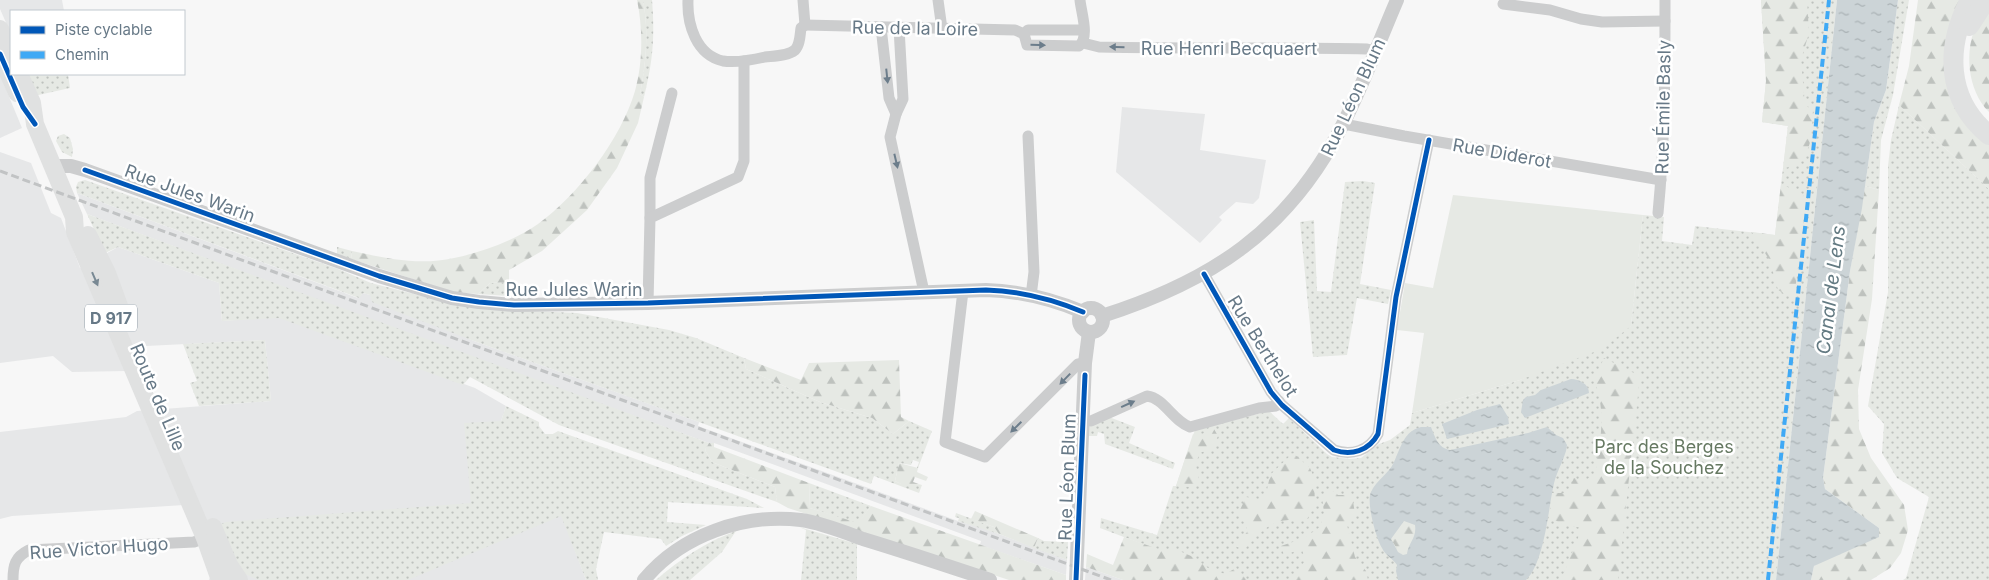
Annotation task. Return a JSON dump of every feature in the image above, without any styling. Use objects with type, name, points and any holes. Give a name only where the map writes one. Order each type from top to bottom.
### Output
[{"type":"highway","points":[[1970,0],[1956,32],[1953,65],[1955,81],[1960,98],[1968,114],[1989,135]]},
{"type":"highway","points":[[1986,0],[1970,24],[1962,54],[1963,70],[1971,100],[1989,121]]},
{"type":"main road","points":[[0,29],[10,53]]},
{"type":"main road","name":"Route de Lille","points":[[0,54],[23,107],[35,124],[74,217],[75,232],[205,538],[220,580]]},
{"type":"main road","name":"Route de Lille","points":[[19,75],[32,104],[35,124]]},
{"type":"main road","name":"Route de Lille","points":[[74,217],[84,228],[107,273],[115,298],[212,526],[229,565],[239,580]]},
{"type":"street","points":[[688,0],[688,13],[694,38],[710,56],[724,61],[744,61],[794,50],[799,41],[801,28],[805,25],[803,0]]},
{"type":"street","points":[[938,0],[942,28]]},
{"type":"street","points":[[1080,0],[1084,30],[1083,43]]},
{"type":"street","name":"Rue Léon Blum","points":[[1102,316],[1204,274],[1240,251],[1283,212],[1317,170],[1344,124],[1397,0]]},
{"type":"street","name":"Rue Émile Basly","points":[[1658,213],[1665,109],[1664,0]]},
{"type":"street","points":[[1503,4],[1550,10],[1581,19],[1602,22],[1664,21]]},
{"type":"street","name":"Rue de la Loire","points":[[805,25],[1015,30],[1024,34]]},
{"type":"street","points":[[881,27],[889,98],[896,114]]},
{"type":"street","points":[[898,28],[903,99],[896,114],[890,137],[924,292]]},
{"type":"street","name":"Rue de la Loire","points":[[1024,34],[1028,30],[1084,30]]},
{"type":"street","name":"Rue de la Loire","points":[[1024,34],[1027,45],[1079,46],[1083,43]]},
{"type":"street","name":"Rue Henri Becquaert","points":[[1083,43],[1099,47],[1225,49],[1274,47],[1367,49],[1375,51]]},
{"type":"street","points":[[650,218],[738,177],[744,161],[744,61]]},
{"type":"street","points":[[648,303],[650,178],[672,93]]},
{"type":"street","name":"Rue Diderot","points":[[1344,124],[1661,180]]},
{"type":"street","points":[[1028,136],[1034,272],[1031,296]]},
{"type":"street","name":"Rue Berthelot","points":[[1204,274],[1271,392],[1279,401],[1334,450],[1342,453],[1354,453],[1368,447],[1378,434],[1396,297],[1429,140]]},
{"type":"street","name":"Rue Jules Warin","points":[[55,172],[71,166],[85,170],[379,276],[452,298],[479,302],[514,305],[648,303],[963,290],[1006,291],[1062,303],[1083,312]]},
{"type":"street","points":[[963,290],[945,442],[985,457],[1078,364],[1085,363]]},
{"type":"street","points":[[1086,309],[1096,310],[1102,316],[1100,328],[1095,332],[1089,332],[1080,326],[1080,316],[1086,309]]},
{"type":"street","name":"Rue Léon Blum","points":[[1076,580],[1085,363],[1089,332]]},
{"type":"street","points":[[1082,421],[1091,421],[1146,396],[1154,397],[1181,424],[1190,426],[1259,408],[1276,406],[1279,401]]},
{"type":"street","points":[[644,580],[674,553],[716,530],[748,521],[769,519],[803,520],[990,580]]},
{"type":"street","name":"Rue Victor Hugo","points":[[13,580],[15,560],[29,550],[194,542],[205,538]]},
{"type":"shaded area","points":[[0,0],[62,0],[64,10],[10,10],[10,32],[0,9]]},
{"type":"shaded area","points":[[0,75],[22,128],[0,138]]},
{"type":"shaded area","points":[[1122,107],[1205,114],[1200,150],[1266,160],[1259,198],[1253,204],[1236,202],[1219,217],[1222,220],[1200,243],[1116,172]]},
{"type":"shaded area","points":[[0,152],[31,163],[51,213],[61,218],[80,268],[118,247],[219,283],[222,321],[279,317],[475,388],[506,406],[501,421],[562,516],[586,580],[209,580],[211,575],[184,505],[12,516],[0,519],[0,432],[126,417],[137,411],[271,401],[265,340],[146,346],[120,353],[126,371],[72,372],[53,356],[0,363]]},
{"type":"shaded area","points":[[77,193],[358,298],[363,293],[370,295],[474,341],[699,422],[698,426],[1067,560],[1066,575],[980,545],[981,541],[469,356],[87,214]]},
{"type":"shaded area","points":[[1086,567],[1123,580],[1085,580]]},
{"type":"green space","points":[[637,0],[643,0],[646,35],[644,71],[640,94],[644,97],[638,123],[617,168],[587,210],[542,251],[509,270],[509,282],[490,283],[478,294],[453,292],[351,259],[352,251],[415,261],[441,260],[465,256],[518,236],[553,212],[583,182],[596,165],[620,128],[628,109],[638,80],[641,57],[641,34]]},
{"type":"green space","points":[[643,0],[652,0],[653,26],[651,60],[644,97],[640,94],[646,47],[646,23]]},
{"type":"green space","name":"Parc des Berges de la Souchez","points":[[1761,0],[1837,0],[1776,580],[1143,580],[1153,548],[1100,528],[1101,518],[1157,535],[1173,486],[1176,486],[1195,430],[1269,411],[1283,424],[1289,418],[1332,457],[1361,458],[1379,444],[1390,440],[1410,425],[1412,413],[1520,380],[1631,326],[1643,215],[1664,217],[1662,241],[1692,245],[1695,226],[1775,235],[1788,126],[1762,122],[1766,81]]},
{"type":"green space","points":[[1761,0],[1807,0],[1809,33],[1801,60],[1805,105],[1813,110],[1811,138],[1806,153],[1800,160],[1783,169],[1788,126],[1762,122],[1766,81]]},
{"type":"green space","points":[[1898,0],[1909,0],[1893,95],[1881,140],[1879,190],[1865,186],[1874,122],[1886,90]]},
{"type":"green space","points":[[1918,0],[1963,0],[1947,40],[1989,142],[1989,189],[1899,105],[1909,66]]},
{"type":"green space","points":[[1989,7],[1989,112],[1976,93],[1972,81],[1969,57],[1970,45],[1977,23]]},
{"type":"green space","points":[[25,75],[68,75],[70,88],[34,96]]},
{"type":"green space","points":[[1899,105],[1989,189],[1989,580],[1903,580],[1906,578],[1929,497],[1897,478],[1882,453],[1884,424],[1868,406],[1888,292],[1888,166],[1891,140]]},
{"type":"green space","points":[[64,134],[70,138],[73,149],[72,157],[62,152],[56,141],[58,136]]},
{"type":"green space","points":[[85,180],[338,269],[371,283],[457,305],[509,310],[577,313],[669,330],[696,338],[744,358],[746,369],[820,402],[872,418],[893,434],[909,421],[932,431],[918,468],[919,462],[913,460],[911,465],[899,463],[895,481],[906,485],[922,485],[919,493],[874,476],[871,484],[474,341],[372,302],[370,295],[363,293],[359,298],[77,193],[76,187],[78,182]]},
{"type":"green space","points":[[1363,181],[1375,183],[1360,284],[1391,290],[1388,304],[1357,298],[1347,355],[1313,357],[1300,222],[1314,220],[1317,291],[1331,292],[1345,182]]},
{"type":"green space","points":[[1781,184],[1803,194],[1805,211],[1794,299],[1778,290],[1770,261],[1752,232],[1775,235]]},
{"type":"green space","points":[[1865,186],[1879,190],[1872,299],[1858,390],[1859,429],[1871,458],[1904,505],[1908,530],[1901,553],[1890,568],[1871,580],[1811,580],[1814,566],[1879,528],[1825,489],[1823,478],[1850,271]]},
{"type":"green space","points":[[1453,195],[1643,215],[1631,326],[1602,349],[1520,380],[1412,413],[1424,333],[1397,330],[1405,283],[1433,288]]},
{"type":"green space","points":[[87,214],[709,443],[705,450],[712,462],[775,487],[777,502],[559,425],[470,377],[463,385],[279,318],[222,321],[219,283],[118,247],[105,253]]},
{"type":"green space","points":[[337,247],[352,251],[351,259],[337,254]]},
{"type":"green space","points":[[509,282],[509,296],[478,294],[490,283]]},
{"type":"green space","points":[[265,340],[271,401],[199,406],[190,383],[197,381],[183,344]]},
{"type":"green space","points":[[744,358],[801,380],[809,363],[899,360],[901,417],[909,421],[893,434],[872,418],[820,402],[746,369]]},
{"type":"green space","points":[[1604,358],[1640,376],[1618,580],[1561,580],[1582,528],[1562,524],[1549,517],[1552,493],[1567,493],[1574,478],[1583,481],[1595,475],[1601,416],[1598,392],[1594,380]]},
{"type":"green space","points":[[506,406],[539,422],[539,426],[545,434],[553,434],[558,431],[747,499],[764,508],[668,502],[667,522],[706,525],[666,546],[661,539],[604,532],[596,569],[598,580],[586,580],[561,516],[408,580],[258,580],[239,571],[221,524],[226,522],[471,503],[464,423],[501,421]]},
{"type":"green space","points":[[1109,417],[1135,427],[1129,443],[1175,463],[1173,469],[1105,444],[1104,434],[1098,432],[1097,436],[1089,436],[1089,427]]},
{"type":"green space","points":[[1214,429],[1218,436],[1212,449],[1199,453],[1196,466],[1200,484],[1190,487],[1176,486],[1193,434],[1197,436]]},
{"type":"green space","points":[[709,443],[714,443],[714,447],[809,483],[810,508],[858,523],[871,506],[1066,575],[1066,580],[1009,580],[788,508],[777,502],[775,487],[712,462],[705,450]]},
{"type":"green space","points":[[1293,453],[1310,468],[1314,478],[1315,505],[1306,521],[1286,520],[1278,522],[1270,525],[1257,535],[1244,550],[1235,546],[1248,531],[1239,512],[1246,497],[1265,500],[1270,475]]},
{"type":"green space","points":[[899,463],[918,468],[917,472],[928,477],[926,481],[915,477],[913,482],[919,484],[905,486],[895,481]]},
{"type":"green space","points":[[809,483],[871,506],[858,524],[810,508]]},
{"type":"green space","points":[[1330,489],[1338,495],[1352,495],[1355,514],[1346,521],[1355,557],[1366,571],[1368,580],[1293,580],[1294,575],[1305,561],[1302,549],[1284,555],[1281,546],[1304,538],[1320,527],[1324,513],[1322,496]]},
{"type":"green space","points":[[975,511],[1038,538],[1034,548],[999,534],[994,527],[971,519]]},
{"type":"green space","points":[[956,513],[994,527],[999,534],[958,521],[959,518],[955,517]]},
{"type":"green space","points":[[1404,521],[1415,525],[1415,529],[1407,554],[1403,555],[1391,539]]},
{"type":"green space","points":[[799,527],[857,544],[857,580],[801,580],[806,530]]},
{"type":"green space","points":[[736,531],[722,552],[690,580],[656,580],[694,552],[714,540]]},
{"type":"green space","points":[[1124,537],[1164,551],[1175,549],[1191,556],[1208,568],[1225,574],[1236,568],[1247,580],[1123,580],[1086,567],[1087,554],[1113,565]]},
{"type":"green space","points":[[1038,538],[1044,541],[1068,542],[1067,560],[1034,548]]},
{"type":"water","name":"Canal de Lens","points":[[1837,0],[1898,0],[1886,90],[1874,122],[1862,208],[1850,271],[1823,478],[1825,489],[1879,528],[1879,537],[1814,566],[1811,580],[1776,580]]},
{"type":"water","points":[[1571,379],[1583,383],[1589,390],[1589,393],[1525,418],[1521,412],[1523,400],[1526,397]]},
{"type":"water","points":[[1500,404],[1508,417],[1509,424],[1447,439],[1442,424],[1477,410]]},
{"type":"water","points":[[1431,427],[1440,444],[1450,450],[1547,427],[1563,438],[1567,445],[1566,451],[1554,483],[1541,550],[1532,572],[1526,580],[1398,580],[1397,565],[1383,550],[1377,536],[1372,520],[1370,497],[1373,488],[1392,466],[1404,440],[1415,429]],"holes":[[[1404,521],[1415,525],[1414,537],[1407,554],[1403,555],[1398,552],[1391,539]]]},
{"type":"railway","points":[[0,171],[1111,580]]},
{"type":"marked path","points":[[1768,580],[1829,0]]},
{"type":"cycle path","points":[[0,54],[23,107],[35,124]]},
{"type":"cycle path","points":[[1204,274],[1271,392],[1282,405],[1334,450],[1353,452],[1365,448],[1370,445],[1378,434],[1396,297],[1429,140]]},
{"type":"cycle path","points":[[85,170],[379,276],[452,298],[479,302],[514,305],[648,303],[986,290],[1035,296],[1083,312]]},
{"type":"cycle path","points":[[1076,580],[1085,375]]}]
